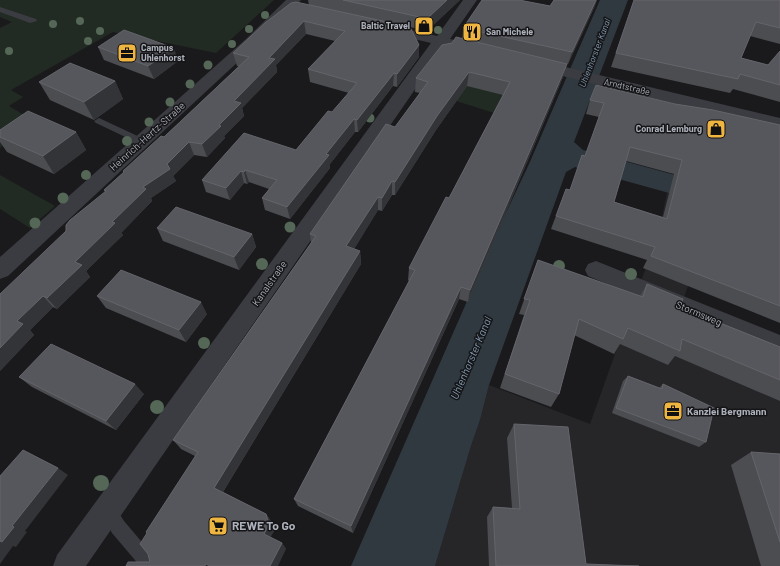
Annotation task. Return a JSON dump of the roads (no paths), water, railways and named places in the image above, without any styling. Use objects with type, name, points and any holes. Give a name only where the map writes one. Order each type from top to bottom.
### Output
[{"type":"street","name":"Kanalstraße","points":[[68,566],[470,0]]},
{"type":"street","name":"Heinrich-Hertz-Straße","points":[[0,270],[295,5]]},
{"type":"street","points":[[372,26],[465,47]]},
{"type":"street","name":"Arndtstraße","points":[[525,62],[780,124]]},
{"type":"street","name":"Stormsweg","points":[[596,270],[780,346]]},
{"type":"lane","points":[[0,9],[33,21]]},
{"type":"lane","points":[[100,121],[142,141]]},
{"type":"lane","points":[[108,511],[118,527],[151,566]]},
{"type":"water","name":"Uhlenhorster Kanal","points":[[600,0],[628,0],[574,142],[583,150],[760,198],[756,217],[575,167],[566,172],[489,385],[480,420],[435,566],[351,566],[503,219],[529,164]]},
{"type":"place","name":"Baltic Travel","points":[[424,26]]},
{"type":"place","name":"San Michele","points":[[472,32]]},
{"type":"place","name":"Campus Uhlenhorst","points":[[127,53]]},
{"type":"place","name":"Conrad Lemburg","points":[[716,129]]},
{"type":"place","name":"Kanzlei Bergmann","points":[[673,411]]},
{"type":"place","name":"REWE To Go","points":[[218,526]]}]
